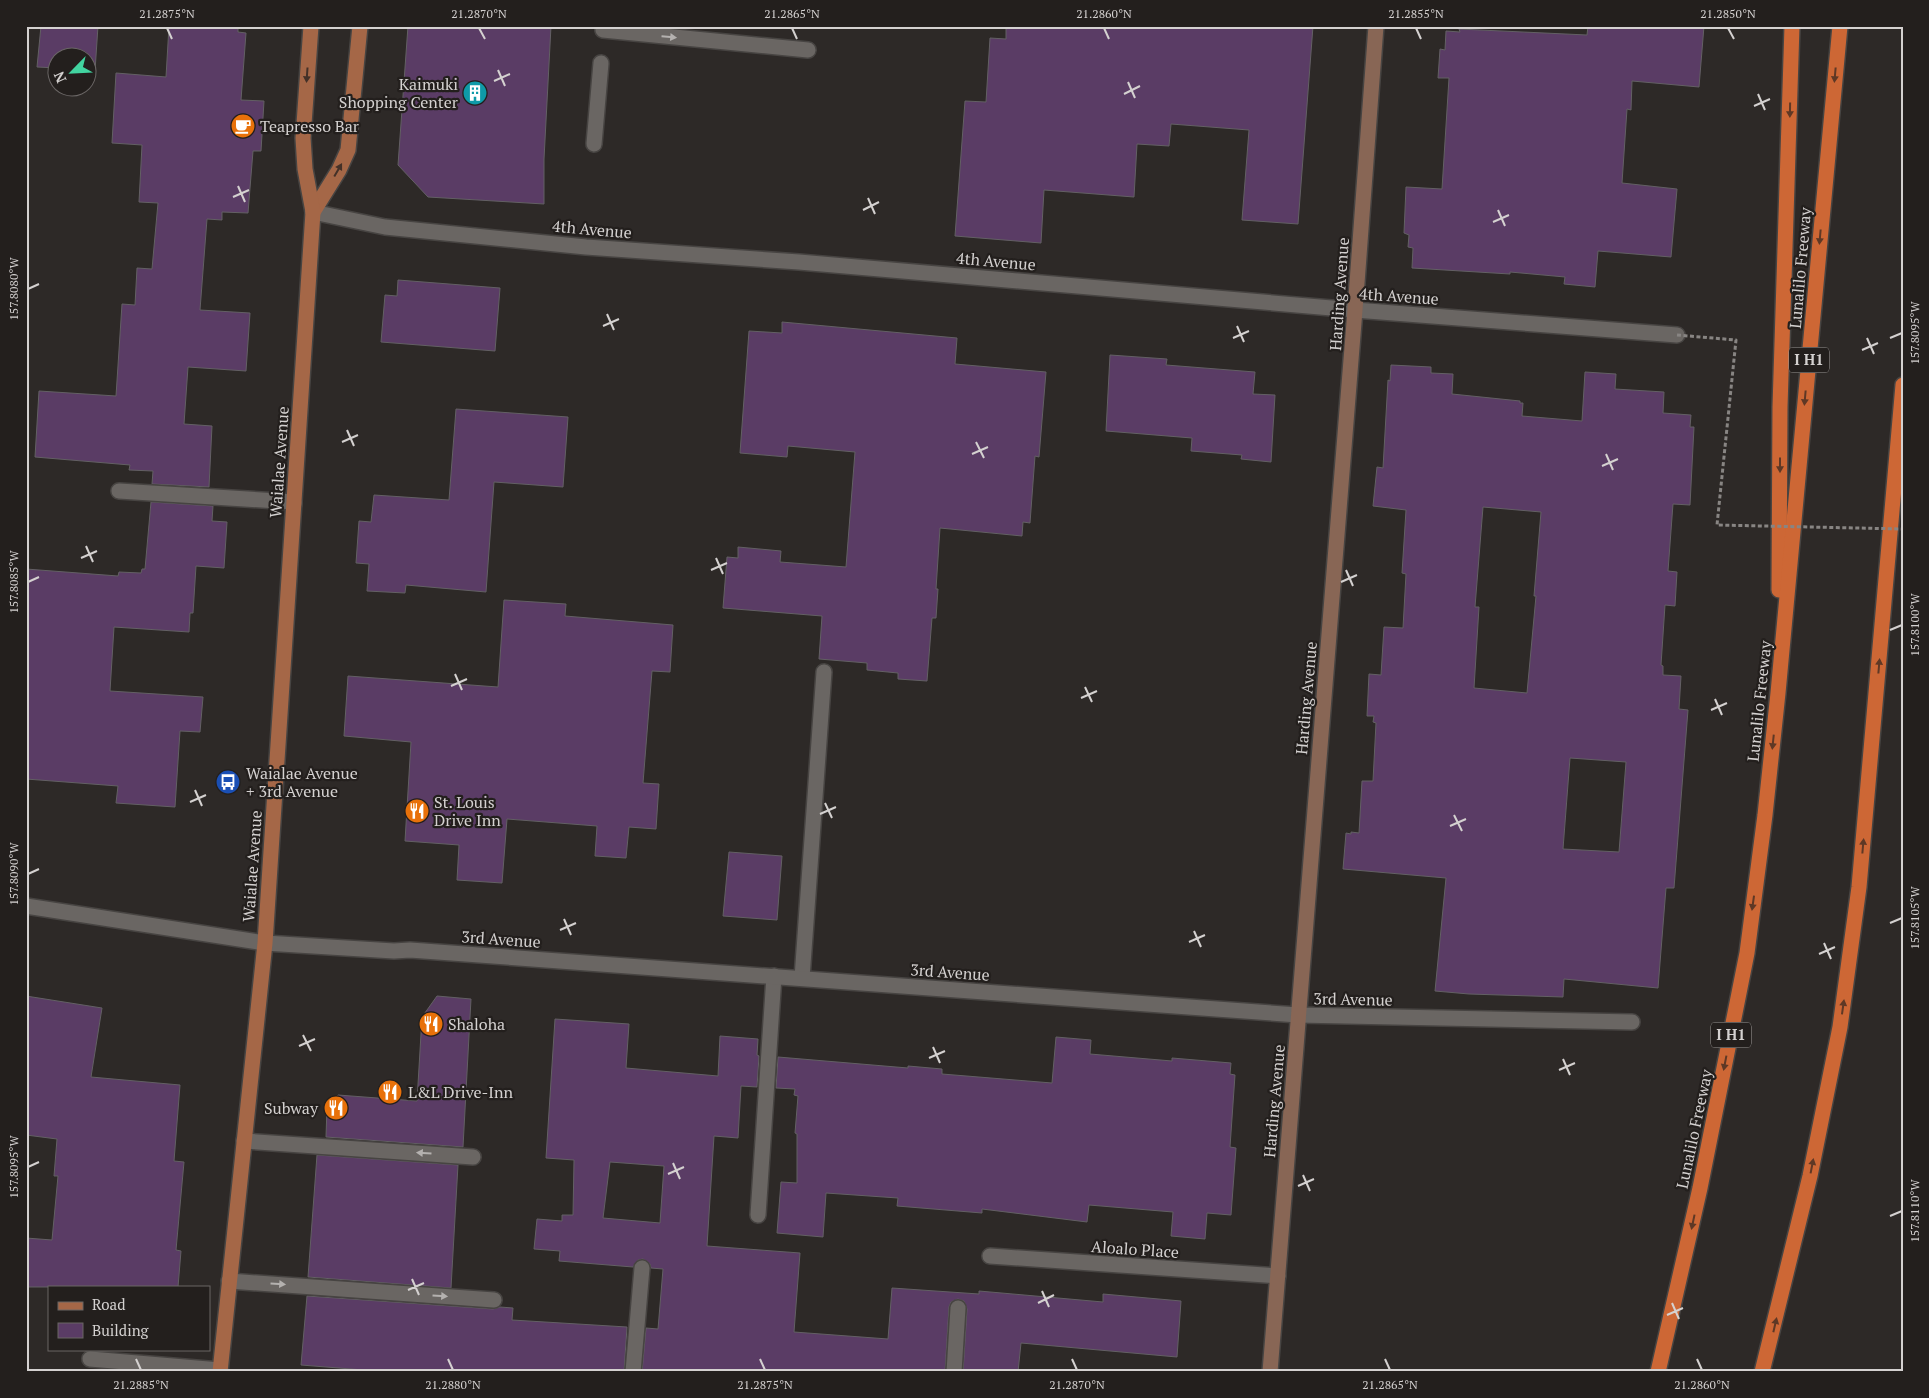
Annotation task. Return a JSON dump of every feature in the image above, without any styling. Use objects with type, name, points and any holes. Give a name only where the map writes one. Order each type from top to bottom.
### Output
[{"type":"highway","points":[[1778,693],[1780,407],[1792,26]]},
{"type":"highway","name":"Lunalilo Freeway","points":[[1658,1372],[1702,1179],[1747,954],[1778,693],[1840,26]]},
{"type":"highway","points":[[1762,1372],[1810,1176],[1840,1027],[1859,887],[1903,385]]},
{"type":"highway","points":[[1889,556],[1903,484]]},
{"type":"main road","name":"Waialae Avenue","points":[[220,1371],[265,943],[313,212],[305,169],[303,138],[311,26]]},
{"type":"main road","name":"Waialae Avenue","points":[[313,212],[344,161],[348,150],[360,26]]},
{"type":"street","points":[[354,26],[358,49]]},
{"type":"street","name":"Harding Avenue","points":[[1270,1372],[1376,26]]},
{"type":"street","points":[[603,28],[808,50]]},
{"type":"street","points":[[594,144],[601,63]]},
{"type":"street","name":"4th Avenue","points":[[313,212],[385,227],[578,246],[799,262],[1355,310],[1678,335]]},
{"type":"street","points":[[120,491],[294,502],[294,504]]},
{"type":"street","points":[[802,978],[824,672]]},
{"type":"street","name":"3rd Avenue","points":[[30,907],[265,943],[420,951],[774,976],[1298,1016],[1632,1022]]},
{"type":"street","points":[[758,1215],[774,976]]},
{"type":"street","points":[[244,1141],[473,1157]]},
{"type":"street","name":"Aloalo Place","points":[[990,1256],[1278,1276]]},
{"type":"street","points":[[633,1372],[642,1268]]},
{"type":"street","points":[[229,1281],[494,1300]]},
{"type":"street","points":[[954,1372],[958,1308]]},
{"type":"street","points":[[90,1359],[220,1371]]},
{"type":"path","points":[[1678,335],[1736,340],[1718,525],[1903,529]]},
{"type":"building","points":[[41,26],[98,26],[97,48],[48,48],[48,68],[37,67]]},
{"type":"building","points":[[169,26],[238,26],[238,32],[246,33],[241,100],[264,101],[261,151],[253,151],[248,213],[222,212],[222,220],[207,219],[200,310],[250,313],[246,371],[188,367],[184,424],[212,426],[209,487],[152,484],[153,471],[129,470],[130,465],[35,457],[39,391],[116,396],[122,304],[135,305],[137,268],[152,269],[158,203],[139,202],[142,145],[112,143],[116,73],[166,77]]},
{"type":"building","name":"Kaimuki Shopping Center","points":[[408,26],[551,26],[544,159],[544,204],[428,197],[398,165]]},
{"type":"building","points":[[1006,26],[1313,26],[1298,224],[1242,220],[1249,130],[1171,124],[1169,146],[1137,144],[1134,197],[1044,190],[1041,243],[955,236],[965,101],[986,102],[990,38],[1006,39]]},
{"type":"building","points":[[1588,26],[1704,26],[1699,87],[1632,81],[1631,110],[1627,109],[1622,183],[1677,189],[1671,257],[1598,251],[1595,287],[1564,284],[1565,277],[1510,272],[1510,274],[1412,268],[1413,248],[1408,247],[1409,235],[1404,233],[1406,187],[1442,189],[1449,78],[1438,78],[1440,49],[1445,50],[1446,31],[1460,32],[1459,29],[1587,35]]},
{"type":"building","points":[[398,280],[500,288],[495,351],[381,342],[385,295],[397,296]]},
{"type":"building","points":[[782,322],[957,338],[955,364],[1046,372],[1039,457],[1035,456],[1030,523],[1023,522],[1022,536],[940,528],[936,618],[932,618],[927,681],[898,679],[898,673],[867,670],[867,663],[819,659],[822,616],[723,608],[727,557],[738,558],[738,547],[781,551],[780,562],[846,567],[855,452],[788,446],[787,457],[740,453],[749,331],[782,333]]},
{"type":"building","points":[[1110,355],[1167,359],[1166,365],[1255,372],[1253,394],[1275,395],[1271,462],[1241,459],[1242,455],[1191,451],[1192,438],[1106,431]]},
{"type":"building","points":[[1391,365],[1431,367],[1431,373],[1453,374],[1452,394],[1520,401],[1520,403],[1523,403],[1522,416],[1582,421],[1585,372],[1616,374],[1615,389],[1664,392],[1663,413],[1691,415],[1690,427],[1694,427],[1690,505],[1673,504],[1668,571],[1677,572],[1675,606],[1665,605],[1661,665],[1663,666],[1663,675],[1681,676],[1679,709],[1688,710],[1674,888],[1666,888],[1658,988],[1564,979],[1563,997],[1435,991],[1446,878],[1343,869],[1346,833],[1359,833],[1362,781],[1373,781],[1376,723],[1373,722],[1374,716],[1367,716],[1369,674],[1381,675],[1384,627],[1403,628],[1406,574],[1402,573],[1406,510],[1373,506],[1377,467],[1383,468],[1388,380],[1390,381]],"holes":[[[1483,507],[1541,512],[1527,693],[1474,688],[1479,607],[1475,607]],[[1570,758],[1626,762],[1619,852],[1563,849]]]},
{"type":"building","points":[[456,409],[568,417],[563,487],[494,482],[486,592],[406,585],[405,593],[367,591],[369,564],[356,563],[359,521],[371,522],[374,495],[449,500]]},
{"type":"building","points":[[151,502],[213,506],[212,521],[227,522],[224,568],[196,566],[193,613],[190,613],[189,632],[114,627],[110,691],[203,697],[200,732],[180,731],[175,807],[116,803],[118,786],[26,779],[26,569],[118,576],[119,572],[141,573],[142,569],[145,569]]},
{"type":"building","points":[[504,600],[566,604],[565,616],[673,625],[670,672],[652,671],[643,783],[659,784],[656,829],[629,827],[626,858],[595,856],[597,826],[507,819],[502,883],[457,880],[459,845],[405,841],[411,742],[344,736],[348,676],[498,687]]},
{"type":"building","points":[[729,852],[782,856],[777,920],[723,916]]},
{"type":"building","points":[[26,996],[102,1008],[91,1077],[180,1085],[174,1161],[184,1162],[176,1250],[181,1251],[178,1286],[26,1287],[26,1238],[52,1240],[58,1176],[54,1176],[57,1139],[26,1135]]},
{"type":"building","points":[[437,996],[471,999],[463,1147],[326,1137],[327,1107],[338,1095],[417,1101],[422,1017]]},
{"type":"building","points":[[555,1019],[629,1024],[626,1068],[718,1076],[720,1036],[758,1039],[757,1087],[741,1086],[738,1138],[714,1136],[707,1246],[800,1253],[794,1332],[888,1339],[892,1288],[979,1294],[979,1291],[1103,1302],[1103,1294],[1181,1301],[1177,1357],[1021,1343],[1018,1372],[963,1372],[967,1309],[964,1301],[958,1299],[951,1302],[949,1307],[945,1372],[642,1372],[646,1328],[658,1329],[663,1269],[651,1268],[650,1264],[643,1259],[638,1260],[633,1267],[559,1261],[560,1251],[534,1249],[537,1219],[562,1221],[562,1215],[573,1215],[574,1160],[546,1158]],"holes":[[[610,1162],[664,1166],[660,1223],[603,1218]]]},
{"type":"building","points":[[1056,1037],[1091,1040],[1090,1054],[1172,1061],[1172,1058],[1231,1063],[1230,1074],[1235,1075],[1230,1147],[1236,1148],[1231,1215],[1207,1213],[1205,1239],[1171,1236],[1173,1212],[1089,1205],[1087,1222],[982,1209],[982,1213],[897,1206],[898,1198],[826,1193],[823,1237],[777,1233],[781,1182],[797,1183],[797,1134],[795,1133],[798,1096],[794,1095],[795,1089],[776,1088],[778,1057],[942,1069],[942,1074],[1052,1083]]},
{"type":"building","points":[[317,1155],[458,1165],[451,1288],[308,1277]]},
{"type":"building","points":[[307,1296],[493,1309],[500,1307],[513,1308],[512,1320],[627,1327],[624,1372],[389,1372],[301,1365]]},
{"type":"place","name":"Kaimuki Shopping Center","points":[[475,93]]},
{"type":"place","name":"Teapresso Bar","points":[[243,126]]},
{"type":"place","name":"Waialae Avenue + 3rd Avenue","points":[[228,782]]},
{"type":"place","name":"St. Louis Drive Inn","points":[[417,811]]},
{"type":"place","name":"Shaloha","points":[[431,1024]]},
{"type":"place","name":"L&L Drive-Inn","points":[[390,1092]]},
{"type":"place","name":"Subway","points":[[336,1108]]}]
